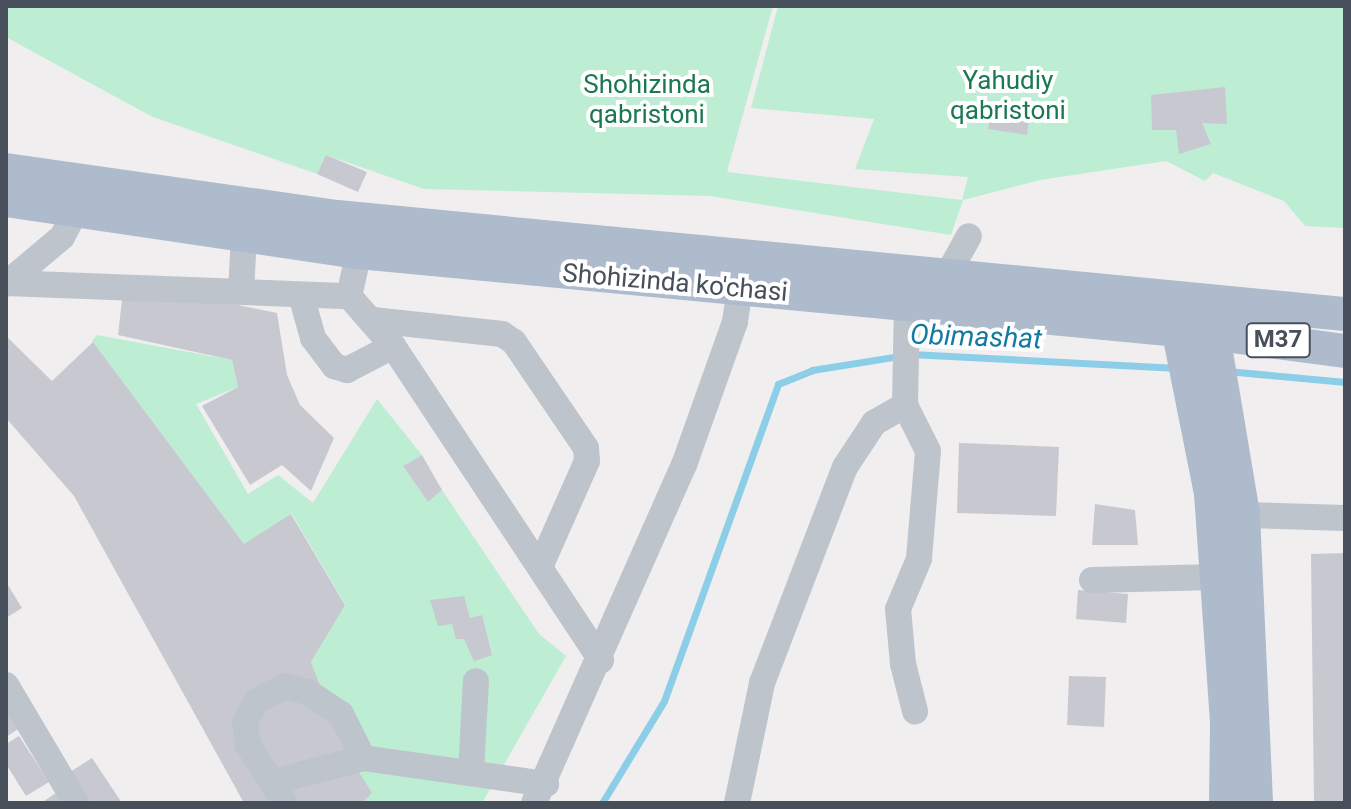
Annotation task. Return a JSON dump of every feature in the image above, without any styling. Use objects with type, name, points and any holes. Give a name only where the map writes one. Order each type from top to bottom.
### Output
[{"type":"main road","name":"Shohizinda ko'chasi","points":[[6,170],[337,217],[1209,298],[1345,314]]},
{"type":"main road","name":"Shohizinda ko'chasi","points":[[6,200],[359,252],[1194,331],[1345,351]]},
{"type":"main road","points":[[1173,295],[1194,331],[1243,515],[1256,803]]},
{"type":"main road","points":[[1209,298],[1194,331],[1217,577],[1226,803]]},
{"type":"street","points":[[7,283],[62,237],[76,211]]},
{"type":"street","points":[[241,292],[244,235]]},
{"type":"street","points":[[948,274],[969,236]]},
{"type":"street","points":[[349,296],[359,252]]},
{"type":"street","points":[[363,758],[341,714],[308,692],[285,686],[256,702],[245,722],[248,745],[279,792],[363,758],[471,772],[540,794],[684,465],[735,322],[745,255]]},
{"type":"street","points":[[7,283],[349,296],[393,346],[601,660]]},
{"type":"street","points":[[301,295],[313,338],[334,366],[347,370],[393,346]]},
{"type":"street","points":[[907,304],[903,339],[904,397],[928,451],[919,559],[898,609],[903,664],[915,711]]},
{"type":"street","points":[[373,320],[502,334],[514,342],[586,448],[587,461],[540,567]]},
{"type":"street","points":[[737,803],[762,683],[845,467],[874,423],[904,397]]},
{"type":"street","points":[[1243,515],[1345,518]]},
{"type":"street","points":[[1092,580],[1217,577]]},
{"type":"street","points":[[471,772],[476,681]]},
{"type":"street","points":[[6,685],[76,803]]},
{"type":"green space","points":[[6,6],[773,6],[727,172],[962,200],[968,177],[855,169],[874,119],[751,108],[778,6],[1345,6],[1345,228],[1305,226],[1284,201],[1213,173],[1205,181],[1166,161],[1040,180],[963,200],[951,235],[710,196],[424,189],[326,155],[317,174],[153,117],[103,90],[6,37]]},
{"type":"green space","points":[[97,335],[232,360],[238,387],[196,404],[248,494],[278,475],[313,503],[377,399],[422,455],[403,466],[428,502],[442,490],[539,634],[566,656],[482,803],[362,803],[311,662],[345,604],[292,514],[244,544],[92,341]]},
{"type":"building","points":[[1225,87],[1227,124],[1202,123],[1211,144],[1179,154],[1176,130],[1152,130],[1151,95]]},
{"type":"building","points":[[992,110],[1030,115],[1027,135],[988,129]]},
{"type":"building","points":[[326,155],[367,172],[358,192],[317,174]]},
{"type":"building","points":[[124,282],[277,313],[287,375],[300,405],[334,438],[311,491],[282,465],[250,485],[202,406],[238,387],[232,360],[118,335]]},
{"type":"building","points":[[6,336],[52,381],[93,342],[244,544],[291,514],[345,605],[311,662],[345,750],[372,793],[362,803],[244,803],[74,496],[6,418]]},
{"type":"building","points":[[959,443],[1059,447],[1056,516],[957,513]]},
{"type":"building","points":[[422,455],[442,490],[428,502],[403,466]]},
{"type":"building","points":[[1095,504],[1135,510],[1138,545],[1092,545]]},
{"type":"building","points":[[1345,553],[1345,803],[1314,803],[1311,554]]},
{"type":"building","points":[[6,582],[22,608],[6,618]]},
{"type":"building","points":[[1078,590],[1128,594],[1126,623],[1076,619]]},
{"type":"building","points":[[464,596],[470,618],[482,615],[492,655],[474,661],[464,639],[456,639],[452,624],[438,626],[430,600]]},
{"type":"building","points":[[1069,676],[1106,677],[1104,727],[1067,725]]},
{"type":"building","points":[[6,706],[20,728],[6,737]]},
{"type":"building","points":[[19,736],[49,782],[26,796],[6,764],[6,744]]},
{"type":"building","points":[[92,758],[122,803],[90,803],[70,772]]},
{"type":"building","points":[[56,793],[62,803],[41,803]]},
{"type":"waterway","name":"Obimashat","points":[[911,354],[1178,368]]},
{"type":"waterway","name":"Obimashat","points":[[602,803],[664,701],[778,384],[812,370],[899,356]]},
{"type":"waterway","name":"Obimashat","points":[[1227,371],[1345,382]]},
{"type":"park label","name":"Yahudiy qabristoni","points":[[1008,96]]},
{"type":"park label","name":"Shohizinda qabristoni","points":[[647,100]]}]
